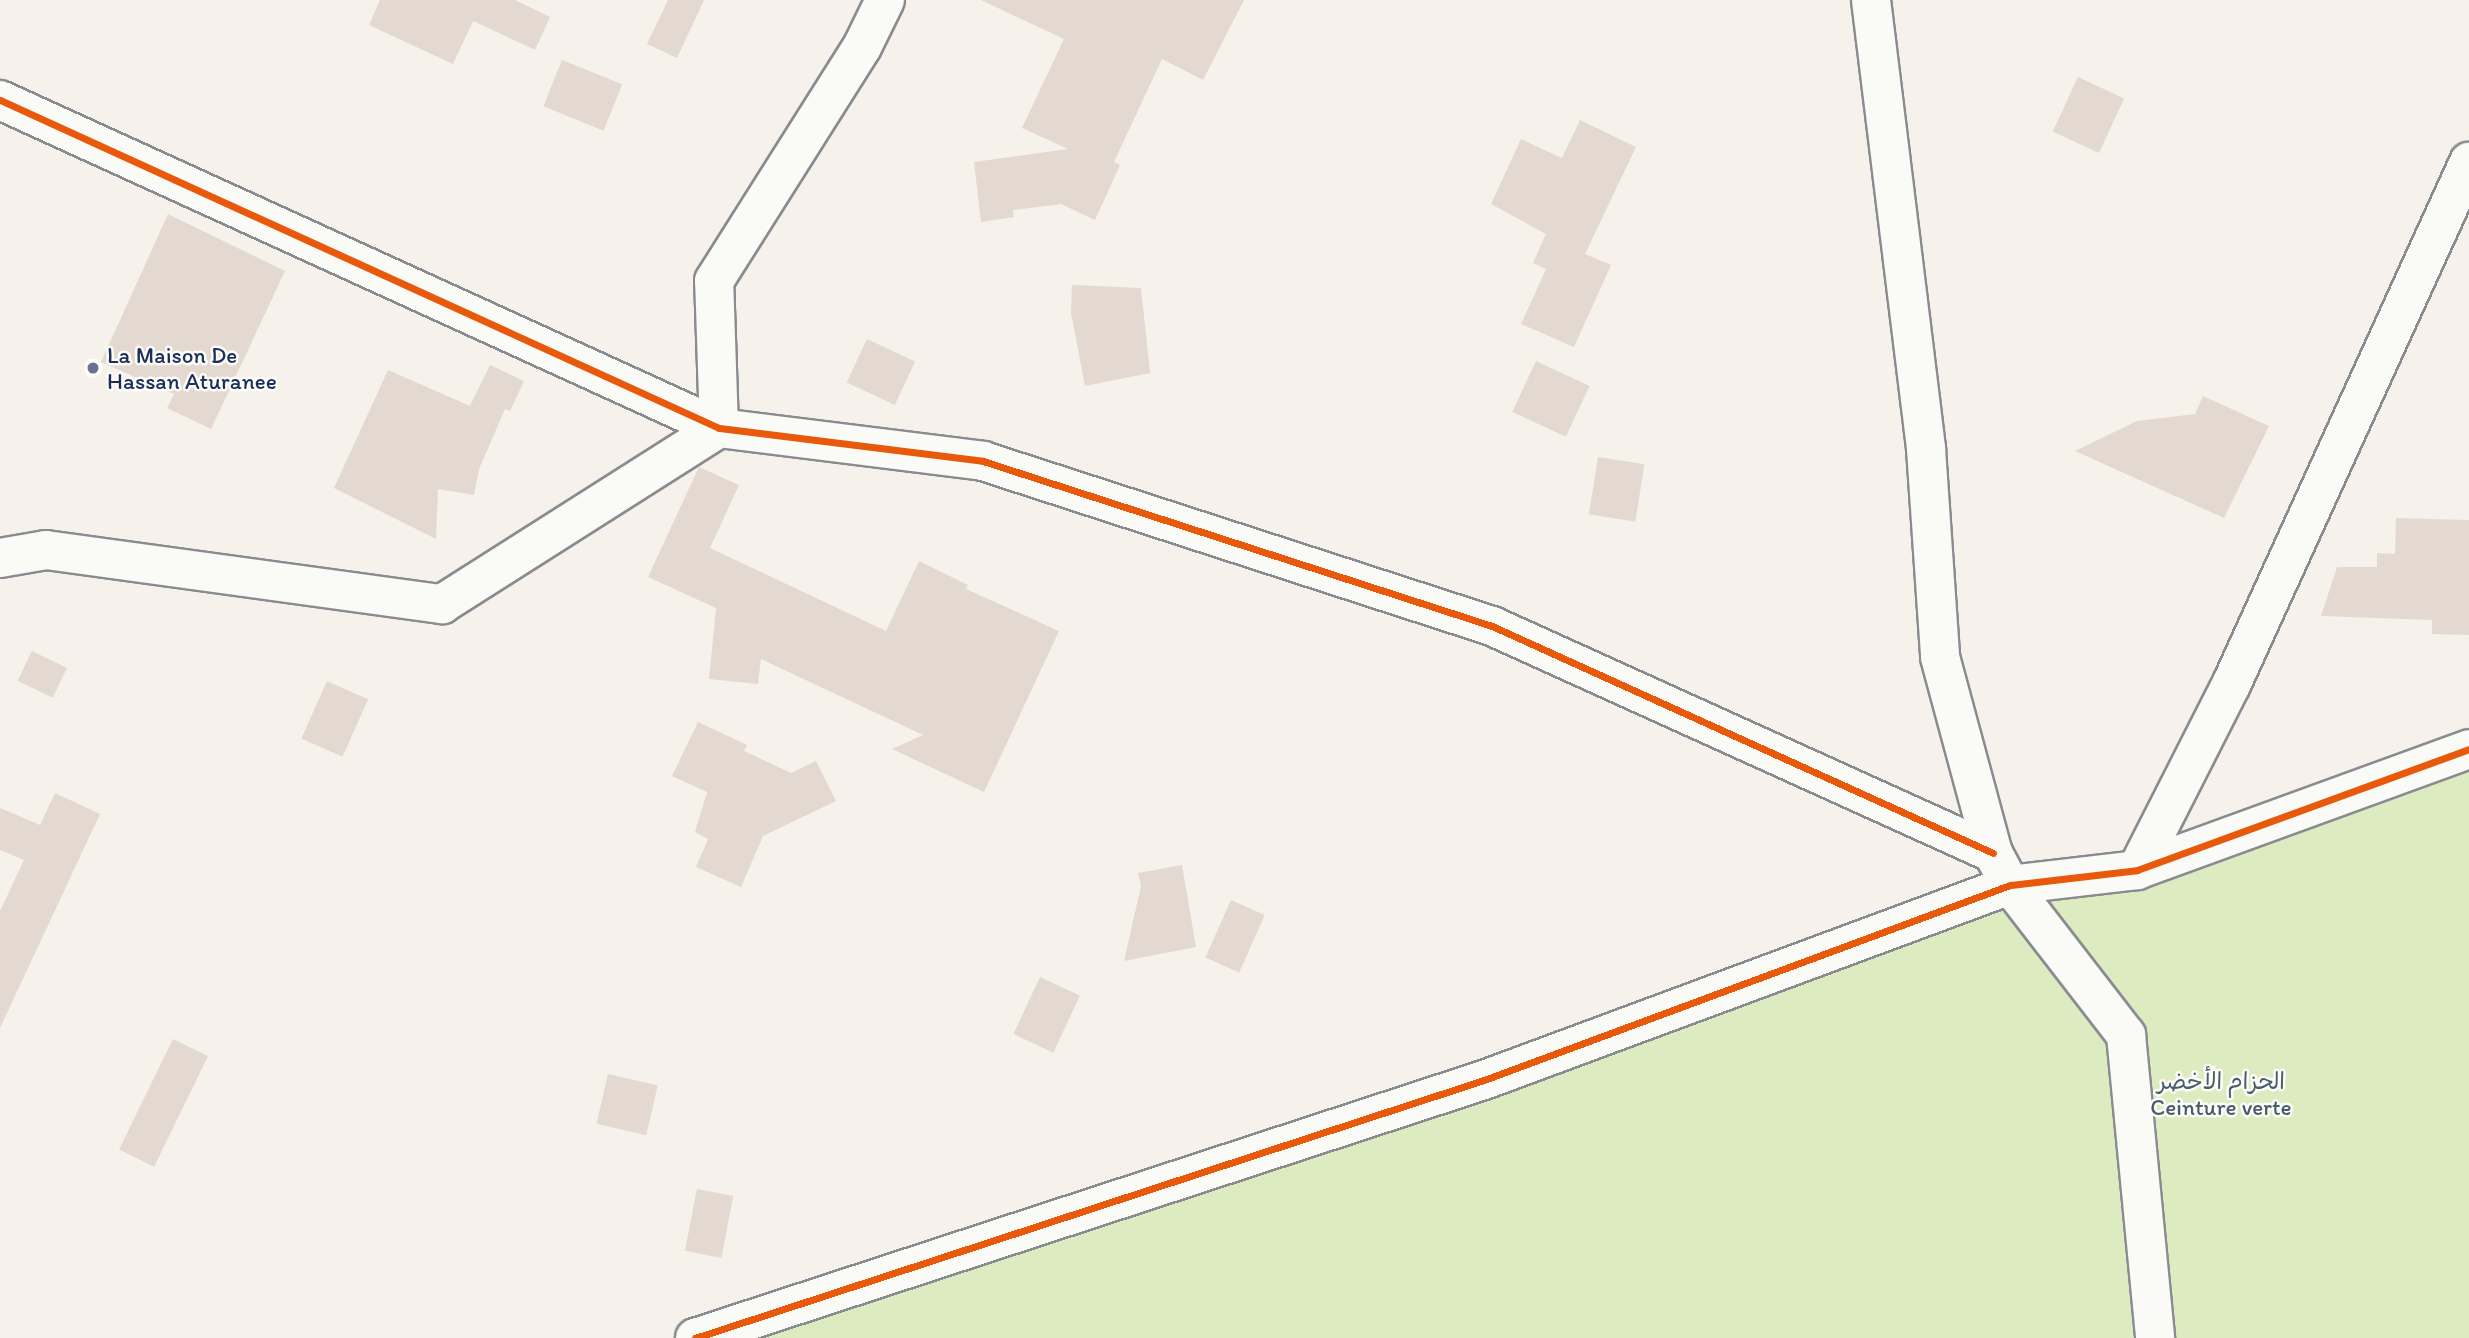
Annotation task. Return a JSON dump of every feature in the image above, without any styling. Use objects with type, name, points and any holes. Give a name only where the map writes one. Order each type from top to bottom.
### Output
[{"type":"street","points":[[719,428],[714,281],[862,47],[884,0]]},
{"type":"street","points":[[1871,0],[1926,449],[1940,657],[2001,869],[2126,1035],[2155,1338]]},
{"type":"street","points":[[0,100],[719,428],[983,461],[1492,626],[2001,869]]},
{"type":"street","points":[[2137,870],[2231,685],[2469,162]]},
{"type":"street","points":[[0,558],[46,550],[442,604],[719,428]]},
{"type":"street","points":[[695,1338],[1484,1080],[2001,869],[2137,870],[2469,749]]},
{"type":"green space","name":"الحزام الأخضر Ceinture verte","points":[[2469,754],[2469,1338],[724,1338],[2311,808]]},
{"type":"building","points":[[380,0],[515,0],[550,17],[535,50],[473,21],[453,64],[369,25]]},
{"type":"building","points":[[668,0],[704,0],[677,58],[647,44]]},
{"type":"building","points":[[981,0],[1244,0],[1203,80],[1162,59],[1114,162],[1120,165],[1095,220],[1061,204],[1013,210],[1014,217],[981,222],[974,162],[1068,149],[1022,128],[1064,39]]},
{"type":"building","points":[[562,60],[622,84],[604,131],[543,106]]},
{"type":"building","points":[[2078,77],[2124,99],[2099,153],[2053,131]]},
{"type":"building","points":[[1580,120],[1636,147],[1585,254],[1611,265],[1574,347],[1521,324],[1546,269],[1533,263],[1546,234],[1491,204],[1521,139],[1562,158]]},
{"type":"building","points":[[168,214],[285,271],[211,429],[167,408],[174,394],[101,362]]},
{"type":"building","points":[[1072,285],[1141,288],[1150,373],[1085,386],[1071,313]]},
{"type":"building","points":[[867,339],[915,361],[895,405],[847,383]]},
{"type":"building","points":[[1536,361],[1589,386],[1566,437],[1512,412]]},
{"type":"building","points":[[490,365],[524,381],[510,411],[505,409],[479,469],[474,495],[438,489],[436,539],[334,488],[388,370],[470,406]]},
{"type":"building","points":[[2203,396],[2269,426],[2224,518],[2075,451],[2137,421],[2195,414]]},
{"type":"building","points":[[1598,457],[1644,464],[1635,522],[1589,514]]},
{"type":"building","points":[[699,467],[739,485],[710,548],[886,631],[919,561],[968,585],[966,589],[1059,631],[984,792],[892,749],[923,735],[761,659],[758,684],[709,679],[716,608],[648,577]]},
{"type":"building","points":[[2396,518],[2469,520],[2469,635],[2432,634],[2432,620],[2321,616],[2337,567],[2377,567],[2377,553],[2395,554]]},
{"type":"building","points":[[32,651],[67,668],[53,698],[18,681]]},
{"type":"building","points":[[327,681],[368,699],[342,757],[301,739]]},
{"type":"building","points":[[698,722],[747,745],[744,751],[791,773],[816,761],[836,801],[763,836],[741,887],[696,867],[708,839],[695,832],[707,792],[672,776]]},
{"type":"building","points":[[55,793],[100,814],[0,1028],[0,911],[24,860],[0,850],[0,808],[40,825]]},
{"type":"building","points":[[1182,865],[1196,947],[1124,961],[1141,886],[1138,873]]},
{"type":"building","points":[[1231,900],[1265,915],[1239,973],[1205,958]]},
{"type":"building","points":[[1040,977],[1080,996],[1053,1053],[1013,1034]]},
{"type":"building","points":[[173,1039],[208,1056],[154,1167],[119,1150]]},
{"type":"building","points":[[608,1074],[658,1085],[646,1135],[597,1124]]},
{"type":"building","points":[[697,1189],[733,1196],[721,1258],[685,1251]]},
{"type":"cycle path","points":[[0,100],[719,428],[983,461],[1492,626],[1993,853]]},
{"type":"cycle path","points":[[695,1338],[1484,1080],[2010,885],[2137,870],[2469,749]]},
{"type":"place","name":"La Maison De Hassan Aturanee","points":[[93,368]]}]
